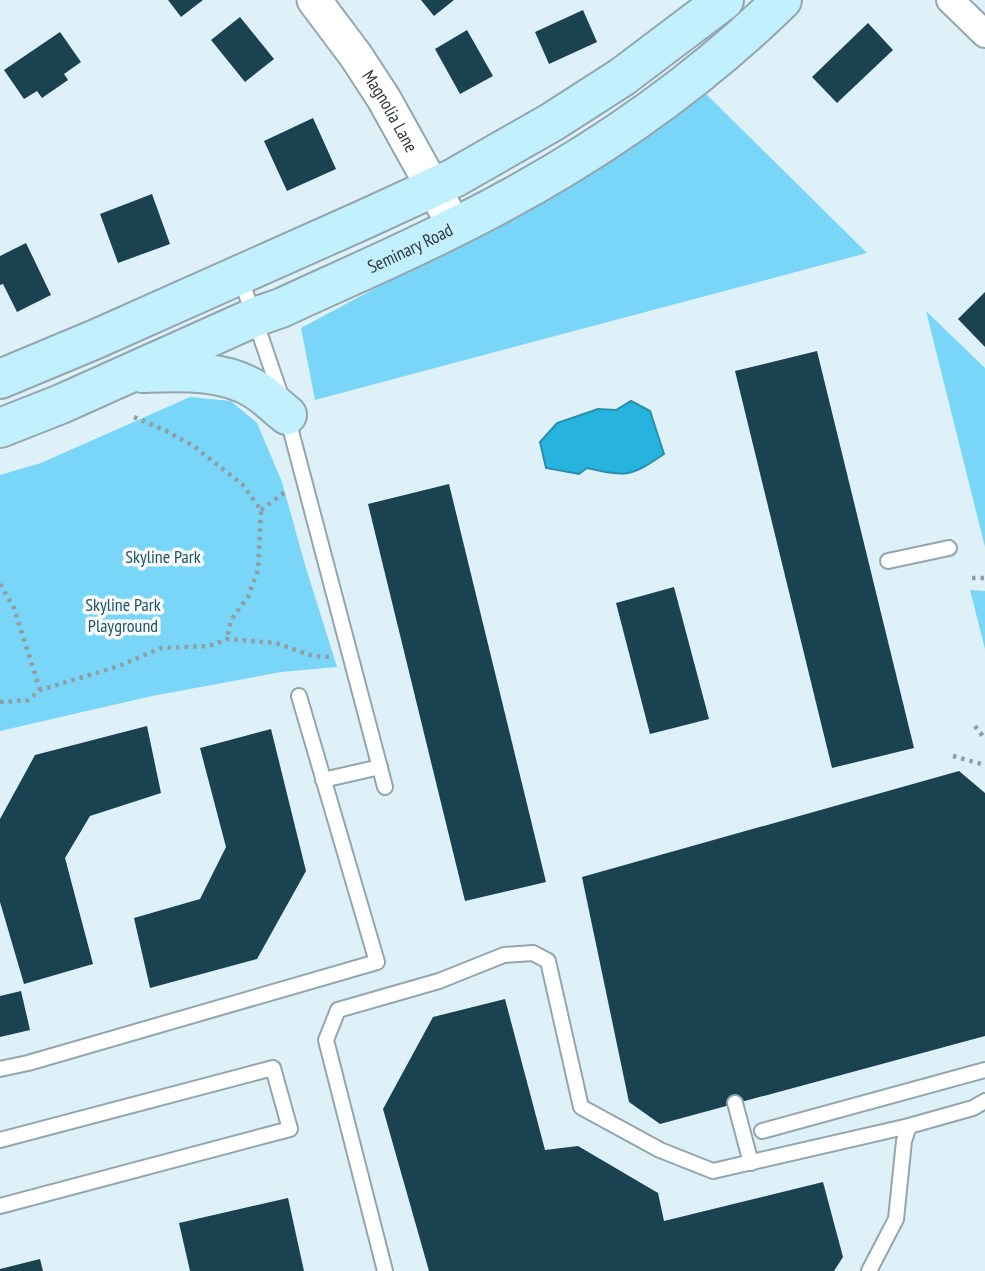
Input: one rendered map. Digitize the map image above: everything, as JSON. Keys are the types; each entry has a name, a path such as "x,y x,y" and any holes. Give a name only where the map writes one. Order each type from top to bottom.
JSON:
{"main road":[{"path":"0,379 96,339 454,178 564,115 622,77 724,0"},
{"name":"Seminary Road","path":"0,428 281,308 455,227 531,187 610,138 691,80 782,0"},
{"path":"126,374 179,372 228,377 256,389 287,415"}],"street":[{"name":"Magnolia Lane","path":"314,0 356,55 384,99 455,227"},
{"path":"950,0 985,34"}],"lane":[{"path":"240,275 287,415 385,787"},
{"path":"888,561 949,548"},
{"path":"0,1069 377,962 299,696"},
{"path":"323,780 380,767"},
{"path":"385,1271 326,1040 338,1010 439,981 504,955 533,953 548,961 581,1107 660,1150 713,1171 981,1107"},
{"path":"0,1140 273,1068 290,1129 0,1206"},
{"path":"762,1131 985,1070"},
{"path":"735,1104 751,1163"},
{"path":"869,1271 897,1219 904,1141 909,1126"}],"path":[{"path":"134,417 192,445 242,485 261,510 258,570 248,597 231,620 227,639"},
{"path":"261,510 285,492"},
{"path":"972,578 985,578"},
{"path":"0,584 14,608 40,690"},
{"path":"0,702 28,700 40,690 119,666 161,648 209,646 227,639 276,643 313,656 333,657"},
{"path":"975,726 985,739"},
{"path":"953,756 985,765"}],"green space":[{"path":"705,93 867,253 315,400 301,328 572,183"},
{"path":"926,311 985,368 985,547"},
{"name":"Skyline Park","path":"190,397 231,401 257,423 282,482 337,667 281,672 152,696 0,731 0,475 41,463"},
{"path":"970,590 985,591 985,649"}],"shaded area":[{"path":"631,401 650,411 664,454 636,471 620,474 587,468 579,474 546,468 540,442 557,423 598,409 616,410"}],"building":[{"path":"168,0 203,0 181,17"},
{"path":"421,0 454,0 434,16"},
{"path":"583,10 597,42 549,64 535,32"},
{"path":"240,17 274,59 245,82 211,40"},
{"path":"868,23 893,50 837,103 812,77"},
{"path":"467,30 493,76 460,94 435,49"},
{"path":"60,32 81,62 64,74 68,80 42,98 37,91 24,99 4,70"},
{"path":"313,118 336,169 287,191 264,141"},
{"path":"152,194 170,244 118,263 100,214"},
{"path":"26,243 51,295 17,312 3,284 0,285 0,256"},
{"path":"985,292 985,347 958,319"},
{"path":"817,351 914,748 832,768 735,371"},
{"path":"449,484 546,882 465,901 368,504"},
{"path":"674,587 709,719 650,734 616,603"},
{"path":"147,726 161,793 90,816 65,858 93,964 24,984 0,902 0,819 35,755"},
{"path":"271,729 306,871 257,959 150,988 134,918 200,899 226,847 200,748"},
{"path":"959,771 985,793 985,1036 660,1124 629,1102 582,877"},
{"path":"21,991 30,1030 0,1037 0,996"},
{"path":"505,999 545,1150 578,1146 658,1193 664,1221 823,1182 843,1257 834,1271 429,1271 383,1109 433,1017"},
{"path":"288,1198 304,1271 190,1271 179,1223"},
{"path":"40,1259 43,1271 0,1271 0,1269"}],"park label":[{"name":"Skyline Park Playground","path":"123,615"}]}
